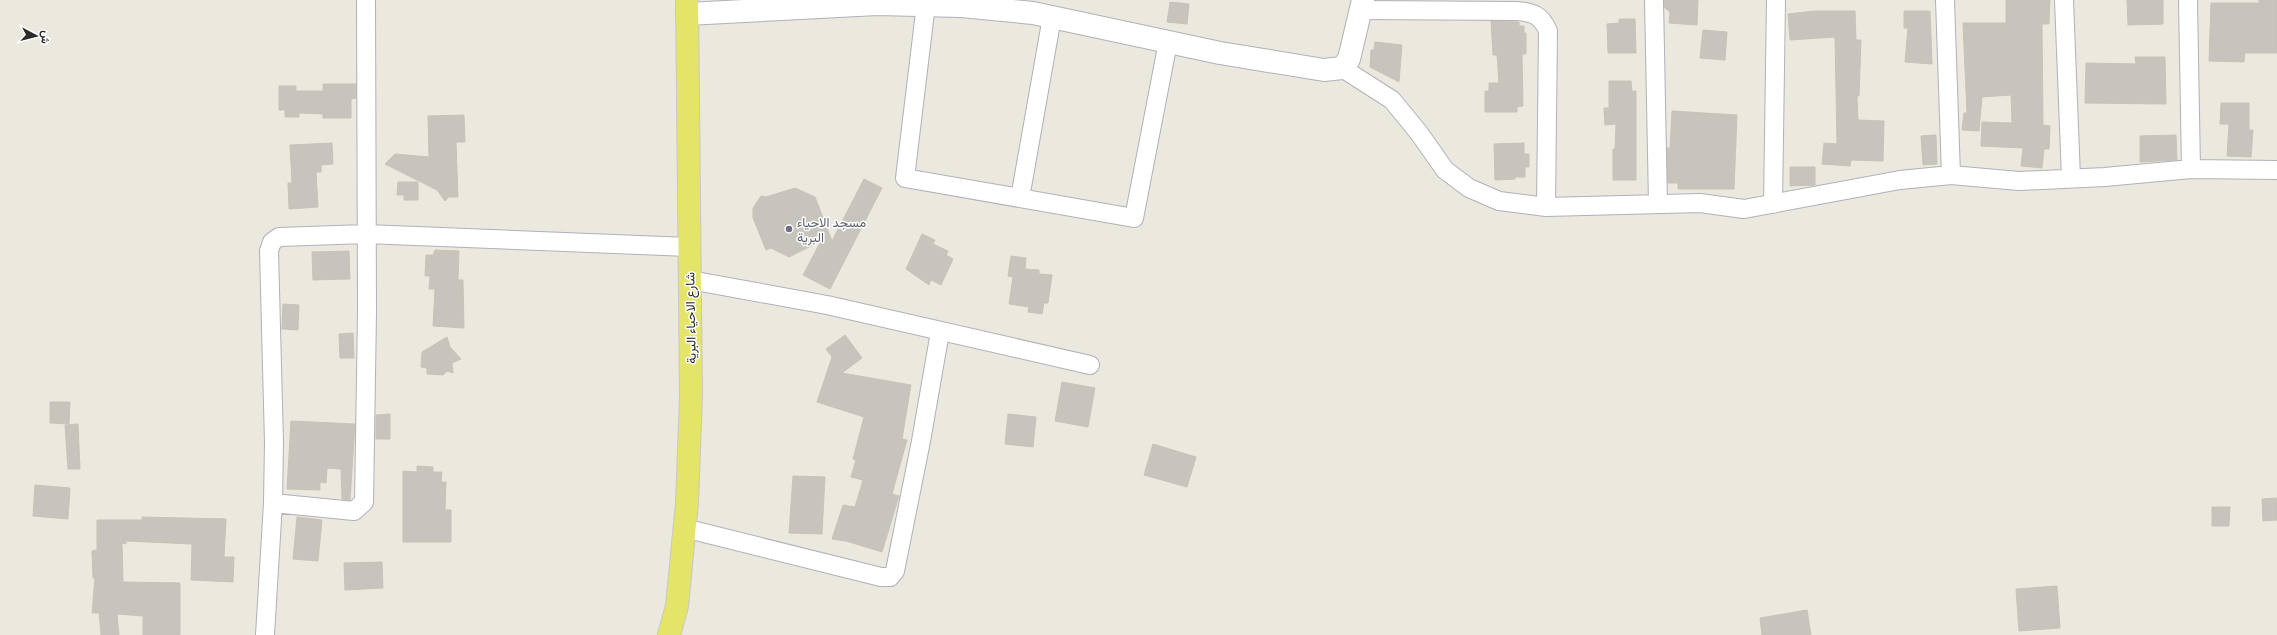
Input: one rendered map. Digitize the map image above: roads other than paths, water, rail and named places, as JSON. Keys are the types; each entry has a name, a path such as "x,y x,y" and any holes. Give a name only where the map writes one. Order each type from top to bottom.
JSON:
{"main road":[{"path":"687,7 961,3 1033,13 1168,42 1324,70 1342,68 1349,59 1362,5"},
{"name":"شارع الاحياء البرية","path":"669,635 677,606 684,528 691,398 687,7"}],"street":[{"path":"273,503 354,511 364,502 367,312 366,0"},
{"path":"1654,0 1658,204"},
{"path":"1773,204 1776,0"},
{"path":"1944,0 1952,175"},
{"path":"2064,0 2071,178"},
{"path":"2188,0 2191,169"},
{"path":"926,4 905,178 1134,218 1168,42"},
{"path":"1362,5 1533,12 1544,20 1548,31 1546,206"},
{"path":"1020,198 1052,17"},
{"path":"1342,68 1392,100 1419,133 1445,170 1469,188 1499,201 1546,206 1700,203 1744,209 1900,180 1952,175 2019,181 2191,169 2277,170"},
{"path":"265,635 273,503 269,251 272,242 279,237 366,234 689,247"},
{"path":"690,280 828,305 940,332 1090,365"},
{"path":"684,528 881,577 890,577 894,571 921,441 940,332"}],"place":[{"name":"مسجد الاحياء البرية","path":"789,229"}]}
